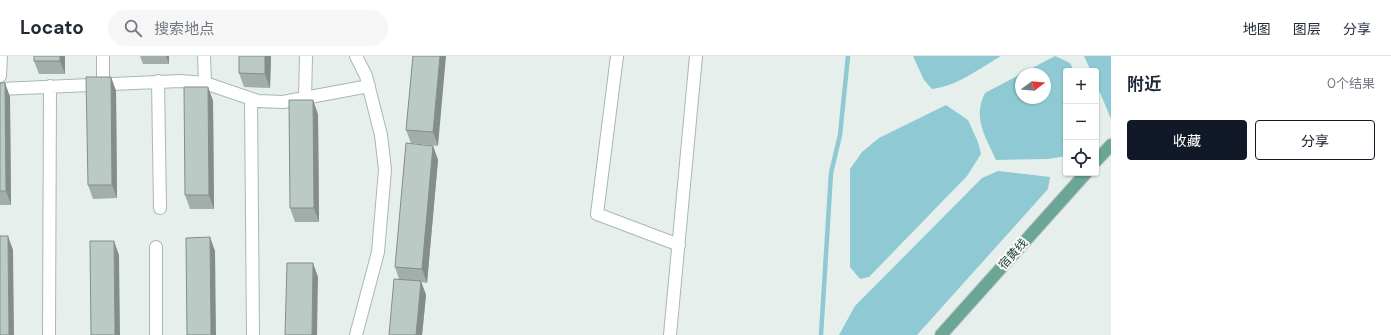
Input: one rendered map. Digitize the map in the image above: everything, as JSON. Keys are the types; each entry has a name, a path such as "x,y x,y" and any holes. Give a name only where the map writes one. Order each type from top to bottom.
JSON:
{"main road":[{"path":"1099,158 1111,145"},
{"name":"宿黄线","path":"941,335 1083,176"}],"street":[{"path":"0,76 1,56"},
{"path":"103,56 103,84"},
{"path":"204,56 205,83"},
{"path":"306,56 306,98"},
{"path":"356,56 366,76 369,86 381,135 385,170 378,252 356,335"},
{"path":"617,56 597,214 679,245"},
{"path":"670,335 696,56"},
{"path":"158,82 160,208"},
{"path":"0,89 158,82 205,83 258,101 283,102 369,86"},
{"path":"49,335 50,86"},
{"path":"251,99 252,335"},
{"path":"156,247 156,335"}],"water":[{"path":"913,56 1001,56 959,81 932,89 924,80"},
{"path":"1055,56 1070,63 1072,68 1063,68 1063,156 1048,159 996,160 982,127 980,119 981,102 985,93 1015,77 1015,104 1051,104 1051,68 1032,68"},
{"path":"1084,56 1111,56 1111,119 1099,90 1099,68 1090,68"},
{"path":"946,105 968,120 978,142 981,154 967,176 869,277 860,279 850,267 850,169 862,152 879,138"},
{"path":"998,171 1050,177 1048,189 917,335 839,335 855,306 982,178"}],"building":[{"path":"34,56 60,56 60,61 34,61"},
{"path":"239,56 265,56 265,74 239,73"},
{"path":"413,56 440,56 433,132 406,130"},
{"path":"86,77 111,77 112,185 88,185"},
{"path":"0,83 5,83 6,191 0,191"},
{"path":"184,87 208,87 209,195 185,195"},
{"path":"289,100 313,100 314,208 290,208"},
{"path":"406,143 433,146 422,269 395,267"},
{"path":"0,236 8,236 9,335 0,335"},
{"path":"210,237 211,335 187,335 186,238"},
{"path":"90,241 114,241 115,335 91,335"},
{"path":"287,263 313,263 312,335 285,335"},
{"path":"394,279 421,281 416,335 389,335"}],"waterway":[{"path":"821,335 831,173 840,135 848,56"}]}
